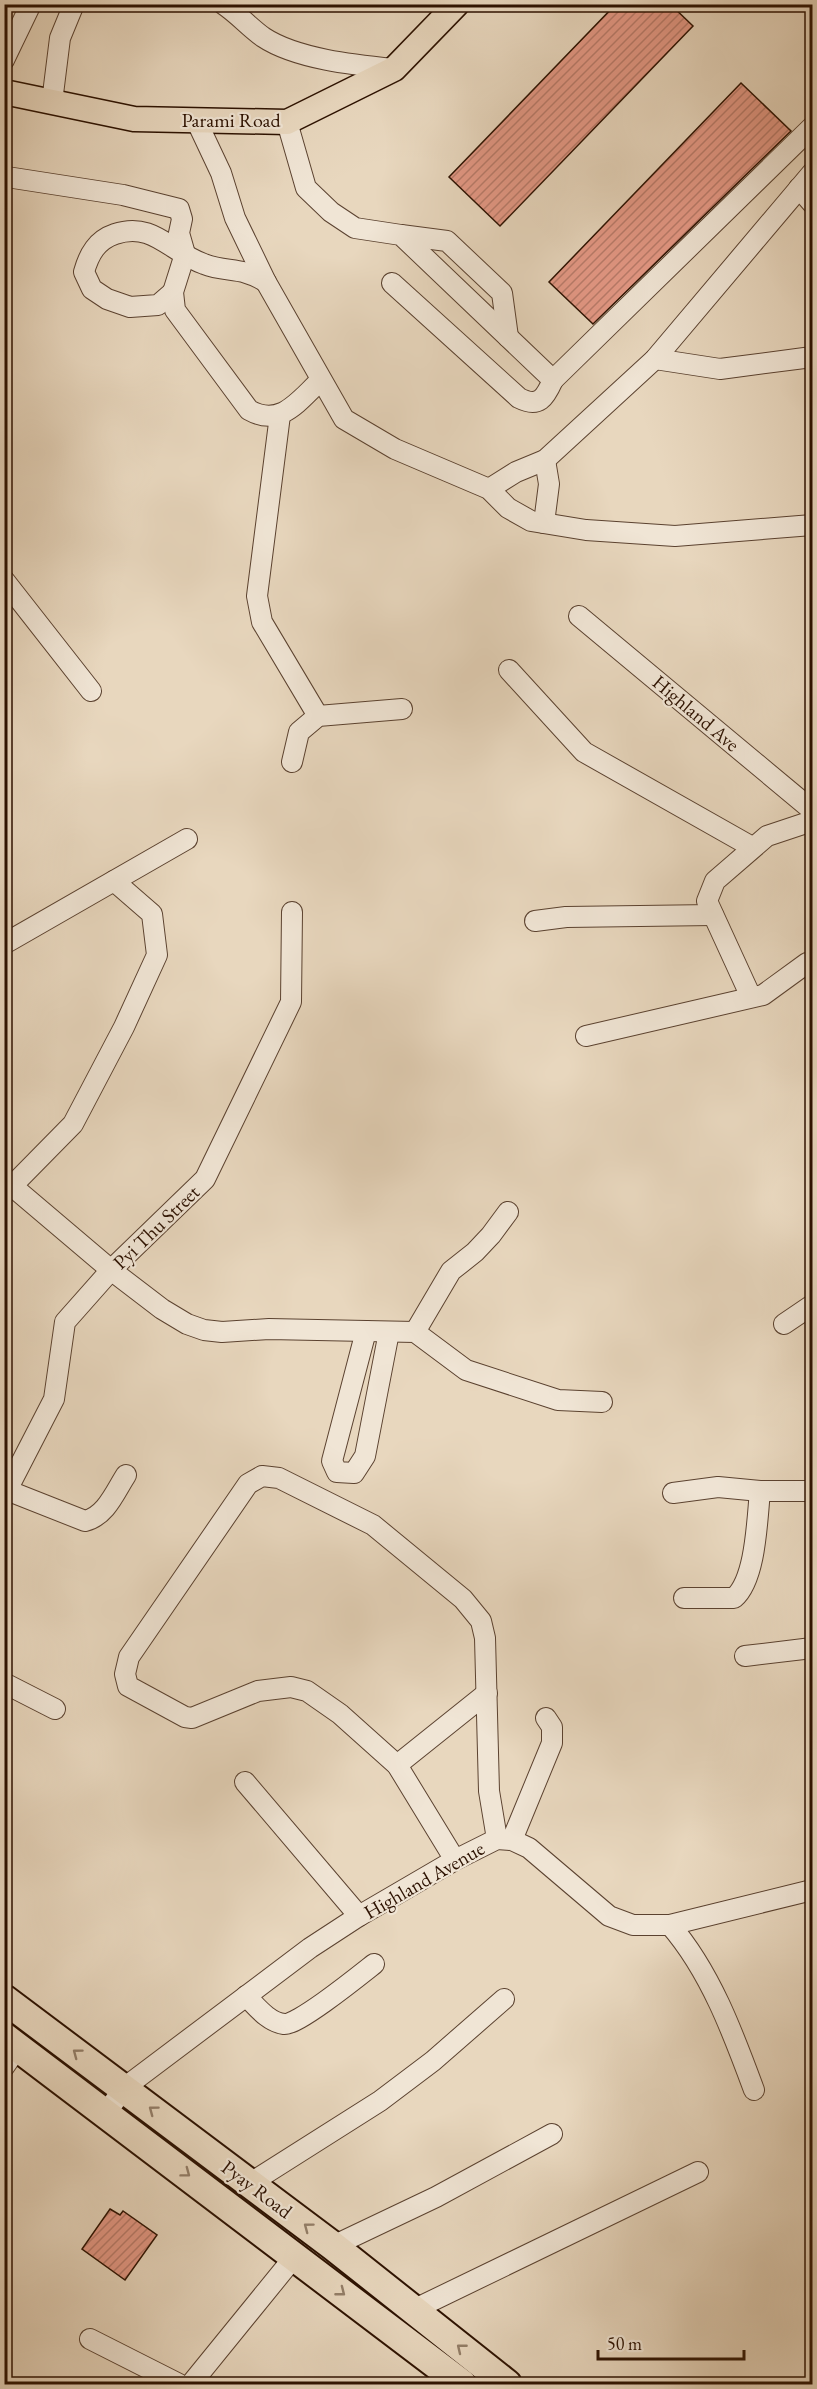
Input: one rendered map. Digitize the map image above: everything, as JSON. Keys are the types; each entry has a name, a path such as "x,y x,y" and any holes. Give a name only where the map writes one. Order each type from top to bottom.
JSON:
{"highway":[{"name":"Pyay Road","path":"4,1999 333,2246 507,2385"},
{"name":"Pyay Road","path":"9,2050 106,2113 462,2385"}],"main road":[{"name":"Parami Road","path":"4,92 134,119 287,122 394,69 457,4"}],"street":[{"path":"4,60 31,4"},
{"path":"52,102 60,38 74,4"},
{"path":"223,4 265,38 305,55 347,64 394,69"},
{"path":"196,120 221,173 235,218 266,282 344,419 395,449 489,489 508,508 531,521 586,530 675,536 813,525"},
{"path":"287,122 306,188 331,212 355,228 447,242 501,293 508,337"},
{"path":"392,282 519,398 529,403 538,401 546,394 553,380 813,127"},
{"path":"489,489 516,472 545,460 655,359 813,173"},
{"path":"7,177 123,195 179,209 182,219 179,233 185,254 172,292 158,305 130,307 107,299 92,289 84,272 89,255 104,238 127,230 144,231 185,254 204,264 239,270 266,282"},
{"path":"799,188 813,203"},
{"path":"401,235 553,380"},
{"path":"172,292 175,310 249,410 267,417 280,415 321,380"},
{"path":"655,359 720,369 813,357"},
{"path":"280,415 257,596 262,622 318,716"},
{"path":"544,523 549,484 545,460"},
{"path":"4,580 91,691"},
{"name":"Highland Ave","path":"579,616 813,810"},
{"path":"509,670 584,752 752,847"},
{"path":"292,762 299,732 318,716 402,709"},
{"path":"751,997 710,908 715,881 767,836 813,821"},
{"path":"4,944 187,839"},
{"path":"114,881 153,914 157,954 124,1027 73,1124 8,1185 111,1270 187,1324 204,1330 415,1332 466,1370 558,1400 602,1402"},
{"path":"535,921 710,908"},
{"name":"Pyi Thu Street","path":"7,1493 54,1399 65,1322 111,1270 205,1179 291,1002 292,912"},
{"path":"586,1036 763,995 807,963 813,969"},
{"path":"415,1332 451,1271 483,1244 508,1212"},
{"path":"784,1324 813,1305"},
{"path":"366,1331 332,1461 337,1472 354,1473 365,1456 389,1332"},
{"path":"7,1493 86,1521 102,1513 126,1475"},
{"path":"455,1860 397,1765 340,1714 307,1691 291,1687 258,1691 192,1718 185,1717 128,1686 124,1674 129,1658 248,1484 262,1476 279,1478 372,1525 463,1599 481,1621 485,1638 489,1791 504,1839"},
{"path":"673,1493 718,1487 760,1491 813,1491"},
{"path":"684,1598 734,1598 742,1591 748,1575 760,1491"},
{"path":"745,1656 813,1648"},
{"path":"4,1683 55,1709"},
{"path":"397,1765 487,1693"},
{"path":"504,1839 552,1743 552,1727 546,1718"},
{"path":"245,1782 359,1916"},
{"name":"Highland Avenue","path":"106,2113 124,2088 310,1948 359,1916 455,1860 504,1839 529,1848 609,1916 633,1925 670,1925 813,1890"},
{"path":"670,1925 688,1946 711,1988 739,2049 754,2090"},
{"path":"246,1996 267,2017 281,2024 289,2024 304,2016 374,1964"},
{"path":"249,2184 380,2101 434,2061 504,1999"},
{"path":"333,2246 436,2197 552,2134"},
{"path":"414,2310 698,2172"},
{"path":"191,2385 295,2256"},
{"path":"90,2339 179,2385"}],"building":[{"path":"616,4 670,4 693,26 500,226 449,177"},
{"path":"741,83 791,131 593,324 549,282"},
{"path":"110,2209 120,2215 123,2211 157,2235 125,2280 82,2249"}]}
